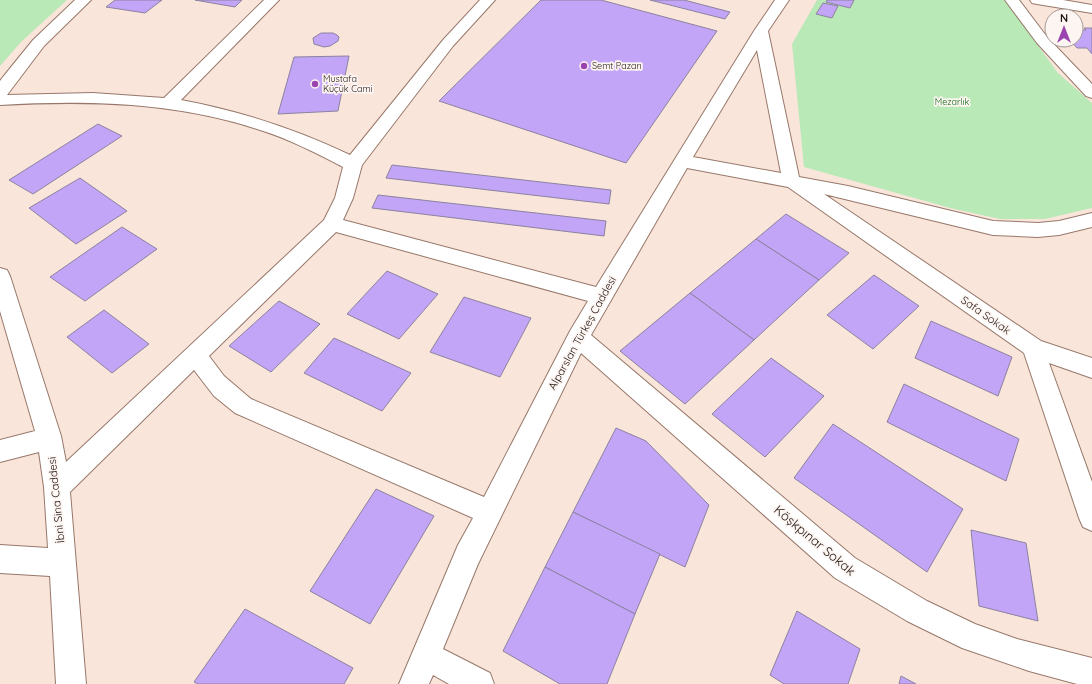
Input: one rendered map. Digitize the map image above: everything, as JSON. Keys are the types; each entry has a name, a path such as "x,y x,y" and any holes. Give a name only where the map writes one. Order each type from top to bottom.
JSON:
{"street":[{"path":"0,92 35,46 54,26 84,0"},
{"path":"169,103 272,0"},
{"path":"57,487 332,224 344,198 353,164 448,44 488,0"},
{"name":"Alparslan Türkeş Caddesi","path":"414,684 468,555 578,337 647,218 761,31 782,0"},
{"path":"1012,0 1042,40 1092,93"},
{"path":"1037,0 1092,9"},
{"path":"761,31 791,180"},
{"path":"0,100 94,97 169,103 217,112 270,126 319,147 353,164"},
{"path":"683,161 791,180 912,207 993,228 1038,230 1059,228 1092,220"},
{"name":"Safa Sokak","path":"791,180 1033,348 1092,368"},
{"path":"332,224 601,298"},
{"name":"İbni Sina Caddesi","path":"0,276 48,436 57,487 71,684"},
{"name":"Köşkpınar Sokak","path":"578,337 852,572 892,598 978,640 1092,673"},
{"path":"1033,348 1092,518"},
{"path":"197,354 204,369 215,384 243,406 489,512"},
{"path":"0,451 31,444 48,436"},
{"path":"0,559 63,563"},
{"path":"426,656 479,684"}],"green space":[{"path":"0,0 67,0 22,41 0,66"},
{"name":"Mezarlık","path":"817,0 1005,0 1058,73 1092,103 1092,208 1045,219 1000,219 950,208 804,167 792,44"}],"building":[{"path":"115,0 162,0 145,13 106,7"},
{"path":"195,0 242,0 235,7"},
{"name":"Semt Pazarı","path":"541,0 601,0 717,31 626,163 439,101"},
{"path":"650,0 684,0 730,12 725,19"},
{"path":"827,0 854,0 850,8 826,2"},
{"path":"823,3 838,6 832,18 816,14"},
{"path":"1084,28 1092,28 1092,54 1087,48 1084,48 1084,30 1086,30"},
{"path":"321,33 333,33 339,37 338,41 330,46 324,47 314,44 313,38"},
{"name":"Mustafa Küçük Cami","path":"349,56 338,111 278,114 294,57"},
{"path":"98,124 122,136 33,194 9,180"},
{"path":"392,165 611,190 609,204 386,178"},
{"path":"80,178 127,211 76,244 29,208"},
{"path":"378,195 606,221 604,236 372,208"},
{"path":"786,214 849,253 819,280 756,239"},
{"path":"122,227 157,249 85,301 50,277"},
{"path":"756,239 819,280 754,340 690,293"},
{"path":"387,271 438,294 399,339 347,314"},
{"path":"874,275 919,306 873,349 827,315"},
{"path":"690,293 754,340 685,404 620,351"},
{"path":"464,297 531,318 500,377 430,352"},
{"path":"279,301 320,324 271,372 229,346"},
{"path":"104,310 149,344 112,373 67,337"},
{"path":"931,321 1012,357 998,396 915,358"},
{"path":"334,338 411,373 382,411 304,373"},
{"path":"771,358 824,396 765,457 712,414"},
{"path":"904,384 1019,439 1006,481 887,422"},
{"path":"833,424 963,509 927,572 794,478"},
{"path":"616,428 646,441 709,505 685,567 573,512"},
{"path":"376,489 434,516 370,624 310,591"},
{"path":"573,512 660,554 635,614 545,567"},
{"path":"971,530 1026,543 1038,621 979,606"},
{"path":"545,567 635,614 607,684 560,684 503,651"},
{"path":"245,609 353,668 344,684 198,684 194,682"},
{"path":"797,611 860,649 848,684 784,684 770,675"},
{"path":"901,676 916,684 899,684"}],"place":[{"name":"Semt Pazarı","path":"584,66"},
{"name":"Mustafa Küçük Cami","path":"315,84"}]}
